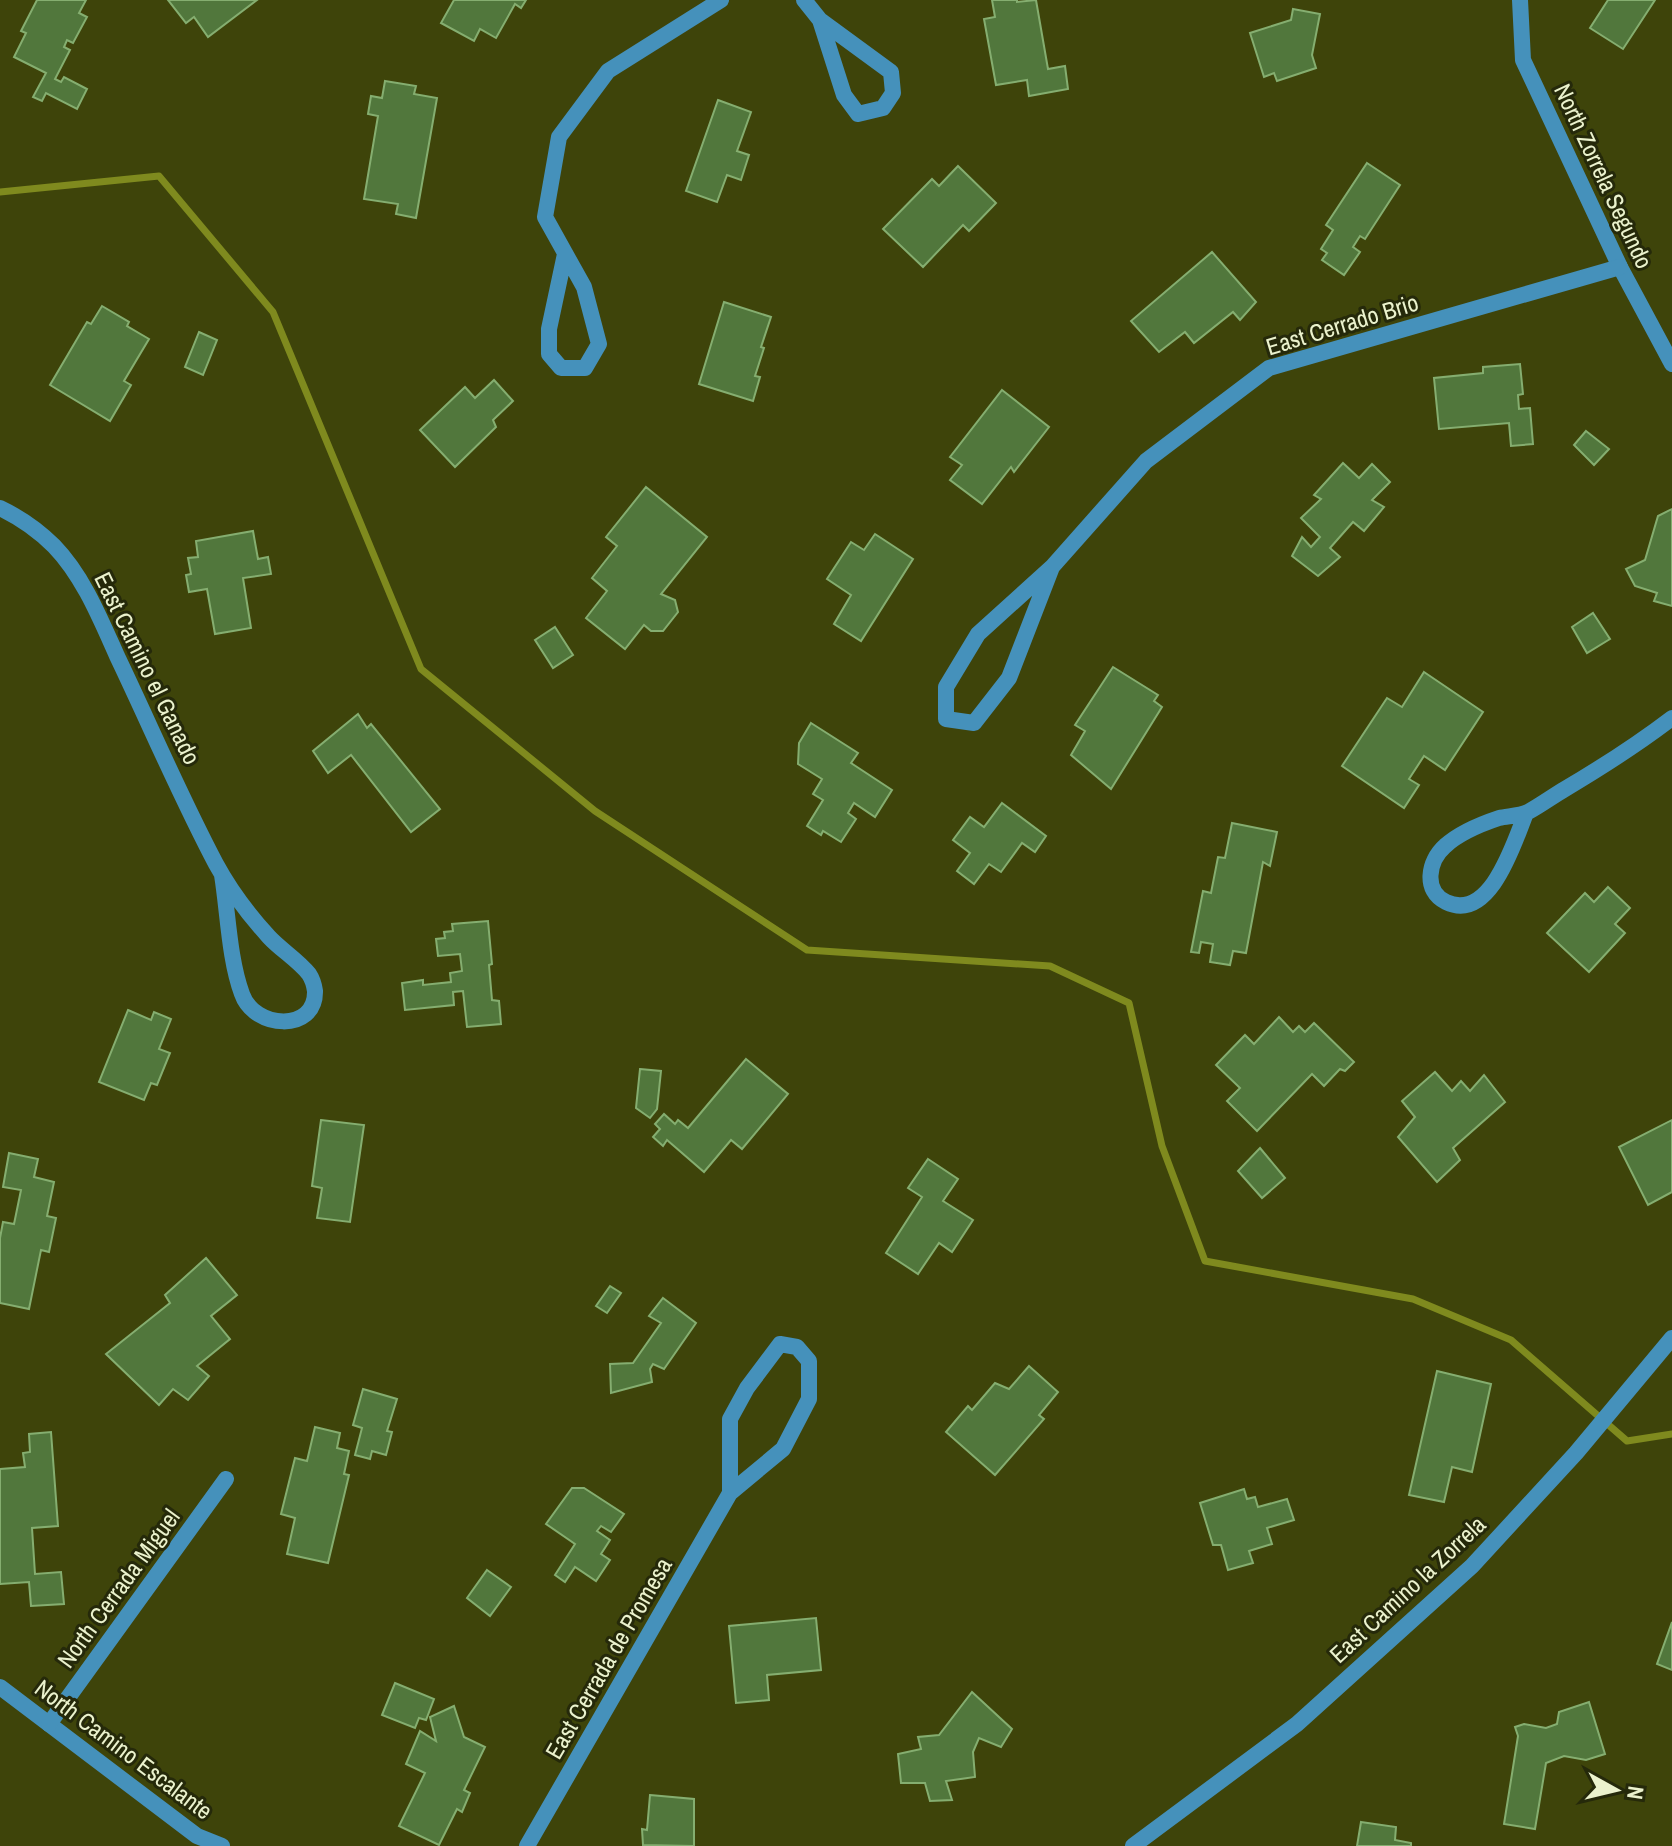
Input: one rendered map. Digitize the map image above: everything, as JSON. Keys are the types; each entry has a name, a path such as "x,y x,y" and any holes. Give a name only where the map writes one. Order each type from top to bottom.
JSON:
{"street":[{"path":"565,254 549,329 549,354 561,368 585,368 599,344 584,287 545,217 559,137 608,71 721,0"},
{"path":"804,0 820,20 891,72 893,93 883,108 858,114 844,95 820,20"},
{"name":"North Zorrela Segundo","path":"1520,0 1523,60 1620,267 1672,364"},
{"name":"East Cerrado Brio","path":"1052,567 1009,678 974,723 946,719 946,687 978,634 1052,567 1146,461 1269,368 1620,267"},
{"name":"East Camino el Ganado","path":"0,508 39,532 73,570 222,875 248,913 311,978 315,997 302,1016 290,1021 267,1020 245,1002 238,979 222,875"},
{"path":"1526,813 1494,883 1482,898 1459,907 1443,901 1430,882 1430,868 1446,844 1499,818 1526,813 1600,768 1672,718"},
{"name":"East Camino la Zorrela","path":"1137,1844 1297,1724 1472,1566 1576,1453 1672,1338"},
{"name":"East Cerrada de Promesa","path":"527,1846 730,1493 783,1449 809,1399 809,1361 797,1347 780,1344 747,1388 730,1419 730,1493"},
{"name":"North Cerrada Miguel","path":"49,1724 226,1479"},
{"name":"North Camino Escalante","path":"0,1687 197,1836 222,1846"}],"building":[{"path":"37,0 86,0 79,13 87,17 73,43 67,40 64,47 70,50 55,79 61,82 64,77 87,89 77,109 46,93 42,101 33,97 46,73 14,57 26,33 21,31"},
{"path":"168,0 257,0 208,37 194,17 186,23"},
{"path":"454,0 526,0 521,8 515,4 496,38 480,29 474,41 441,23"},
{"path":"992,0 1036,0 1048,69 1065,66 1068,89 1029,96 1027,80 996,85 984,19 995,17"},
{"path":"1608,0 1655,0 1623,49 1590,28"},
{"path":"1293,9 1320,14 1312,55 1316,68 1277,81 1274,73 1264,77 1250,33 1291,20"},
{"path":"385,81 416,86 414,94 437,98 416,218 396,214 398,204 364,199 378,116 368,114 371,96 382,98"},
{"path":"718,100 751,112 737,151 749,155 741,180 727,175 717,202 686,191"},
{"path":"1367,163 1400,185 1365,239 1360,236 1353,247 1360,252 1344,275 1322,260 1327,253 1321,249 1333,230 1326,225"},
{"path":"958,166 996,203 969,231 963,225 923,267 883,229 932,179 939,186"},
{"path":"1212,252 1256,302 1240,320 1233,312 1194,343 1185,332 1159,352 1131,321"},
{"path":"724,302 771,317 761,347 764,348 755,376 760,377 753,401 699,384"},
{"path":"102,306 129,322 127,326 149,339 124,381 131,385 110,421 50,385 87,322 91,324"},
{"path":"199,332 217,340 203,375 185,367"},
{"path":"1520,364 1523,394 1518,395 1519,409 1530,408 1533,444 1511,446 1509,423 1439,429 1434,378 1483,373 1483,367"},
{"path":"494,380 513,401 493,420 496,427 455,467 420,430 465,387 475,398"},
{"path":"1002,390 1049,427 1014,472 1011,467 982,504 950,480 962,465 950,457"},
{"path":"1586,431 1609,449 1594,465 1574,445"},
{"path":"1343,463 1359,478 1372,464 1390,482 1372,500 1384,507 1364,531 1353,522 1330,548 1340,557 1318,576 1292,556 1302,537 1311,547 1320,537 1301,518 1321,499 1314,495"},
{"path":"646,487 707,537 661,594 675,600 678,612 663,631 651,631 644,625 625,649 586,618 607,591 592,578 617,546 606,537"},
{"path":"1672,509 1672,606 1654,601 1657,593 1635,586 1626,569 1645,560 1658,516"},
{"path":"253,531 258,559 268,557 271,574 243,578 251,628 215,634 207,589 189,592 186,575 191,574 188,558 198,557 196,541"},
{"path":"875,534 913,559 861,641 834,624 851,595 827,579 851,542 864,550"},
{"path":"1593,613 1610,639 1587,653 1572,627"},
{"path":"555,627 573,655 553,668 535,640"},
{"path":"1113,667 1158,695 1154,701 1162,707 1111,789 1071,755 1085,731 1075,725"},
{"path":"1424,672 1483,712 1445,770 1424,756 1409,779 1419,785 1404,808 1342,766 1387,698 1402,707"},
{"path":"358,714 367,728 371,724 440,809 411,832 351,755 328,773 313,751"},
{"path":"811,723 858,753 851,763 892,790 875,817 854,803 848,813 856,819 841,842 807,826 823,800 813,794 822,779 798,764 799,743"},
{"path":"1002,803 1046,836 1035,852 1022,843 1001,872 989,864 974,884 957,871 970,853 953,840 970,817 984,827"},
{"path":"1232,823 1277,832 1270,866 1263,862 1246,953 1233,951 1230,965 1210,962 1213,944 1201,942 1199,953 1191,952 1203,891 1211,893 1218,857 1225,858"},
{"path":"1608,887 1630,908 1615,924 1625,933 1589,972 1547,933 1585,893 1594,902"},
{"path":"488,921 492,1000 499,1001 501,1024 467,1027 463,991 453,992 454,1005 405,1010 402,983 423,980 423,985 451,982 450,973 462,971 460,954 438,956 436,939 445,938 444,932 453,931 452,924"},
{"path":"128,1010 151,1020 154,1012 171,1019 159,1049 170,1053 157,1085 151,1083 144,1100 99,1082"},
{"path":"1279,1017 1293,1032 1299,1026 1305,1032 1314,1023 1354,1062 1345,1071 1340,1069 1324,1086 1312,1074 1257,1131 1227,1101 1240,1088 1216,1065 1245,1035 1254,1044"},
{"path":"746,1059 788,1094 742,1149 731,1140 704,1172 667,1140 663,1146 653,1137 660,1129 655,1124 664,1114 675,1124 678,1120 688,1128"},
{"path":"640,1069 661,1071 657,1109 650,1118 636,1108"},
{"path":"1435,1072 1452,1091 1461,1081 1470,1091 1484,1075 1505,1102 1453,1148 1460,1160 1437,1182 1398,1137 1415,1117 1402,1101"},
{"path":"321,1120 364,1125 350,1222 317,1218 322,1188 312,1186"},
{"path":"1672,1120 1672,1192 1648,1205 1619,1147"},
{"path":"1260,1148 1285,1178 1262,1198 1238,1171"},
{"path":"9,1153 38,1159 34,1177 54,1182 47,1216 56,1218 49,1252 41,1250 29,1309 0,1303 0,1238 3,1222 14,1224 21,1190 3,1187"},
{"path":"928,1159 958,1179 943,1201 973,1220 952,1252 939,1243 918,1274 886,1253 922,1197 908,1188"},
{"path":"206,1258 237,1295 211,1316 230,1339 197,1366 209,1376 188,1400 173,1389 159,1405 106,1354 170,1303 165,1295"},
{"path":"610,1286 621,1293 607,1313 596,1306"},
{"path":"663,1298 696,1323 664,1369 653,1364 650,1369 652,1382 611,1393 610,1364 633,1363 661,1323 649,1316"},
{"path":"1029,1366 1058,1392 1039,1415 1044,1419 995,1475 946,1432 968,1406 972,1410 995,1383 1009,1389"},
{"path":"1437,1371 1491,1384 1472,1472 1452,1467 1444,1502 1409,1495"},
{"path":"363,1389 397,1399 387,1431 392,1432 386,1455 372,1451 370,1459 355,1455 362,1428 353,1425"},
{"path":"315,1427 340,1433 337,1448 349,1451 344,1474 349,1475 328,1563 287,1554 295,1518 281,1514 295,1458 307,1461"},
{"path":"51,1432 58,1526 32,1528 35,1574 61,1572 64,1604 31,1606 29,1582 0,1584 0,1469 25,1467 23,1453 30,1452 29,1434"},
{"path":"572,1488 584,1488 624,1514 611,1532 601,1526 597,1531 610,1540 601,1554 610,1560 596,1581 575,1567 565,1582 555,1575 575,1544 546,1524"},
{"path":"1244,1489 1247,1499 1255,1497 1258,1507 1287,1499 1294,1520 1267,1528 1272,1544 1249,1551 1253,1563 1228,1570 1221,1545 1213,1545 1200,1503"},
{"path":"487,1570 511,1587 490,1616 467,1598"},
{"path":"816,1618 821,1670 767,1675 769,1700 736,1703 729,1626"},
{"path":"1672,1622 1672,1670 1657,1664"},
{"path":"395,1683 434,1699 426,1720 419,1718 415,1728 382,1715"},
{"path":"972,1692 1012,1729 1001,1747 979,1738 973,1752 975,1777 946,1781 952,1800 930,1801 925,1783 901,1783 898,1754 921,1749 918,1737 939,1735"},
{"path":"1589,1702 1605,1754 1586,1760 1564,1756 1546,1763 1535,1829 1504,1824 1518,1736 1515,1727 1524,1724 1546,1728 1557,1724 1559,1712"},
{"path":"454,1706 464,1737 485,1747 464,1790 470,1793 462,1812 457,1809 439,1845 399,1826 425,1773 406,1764 420,1731 436,1741 430,1717"},
{"path":"650,1795 694,1799 694,1846 643,1845 642,1829 647,1830"},
{"path":"1361,1822 1396,1827 1395,1840 1411,1843 1411,1846 1357,1846"}],"waterway":[{"path":"0,192 159,176 273,312 421,669 595,811 807,950 1050,966 1129,1003 1162,1146 1205,1261 1413,1299 1511,1340 1627,1441 1672,1434"}]}
